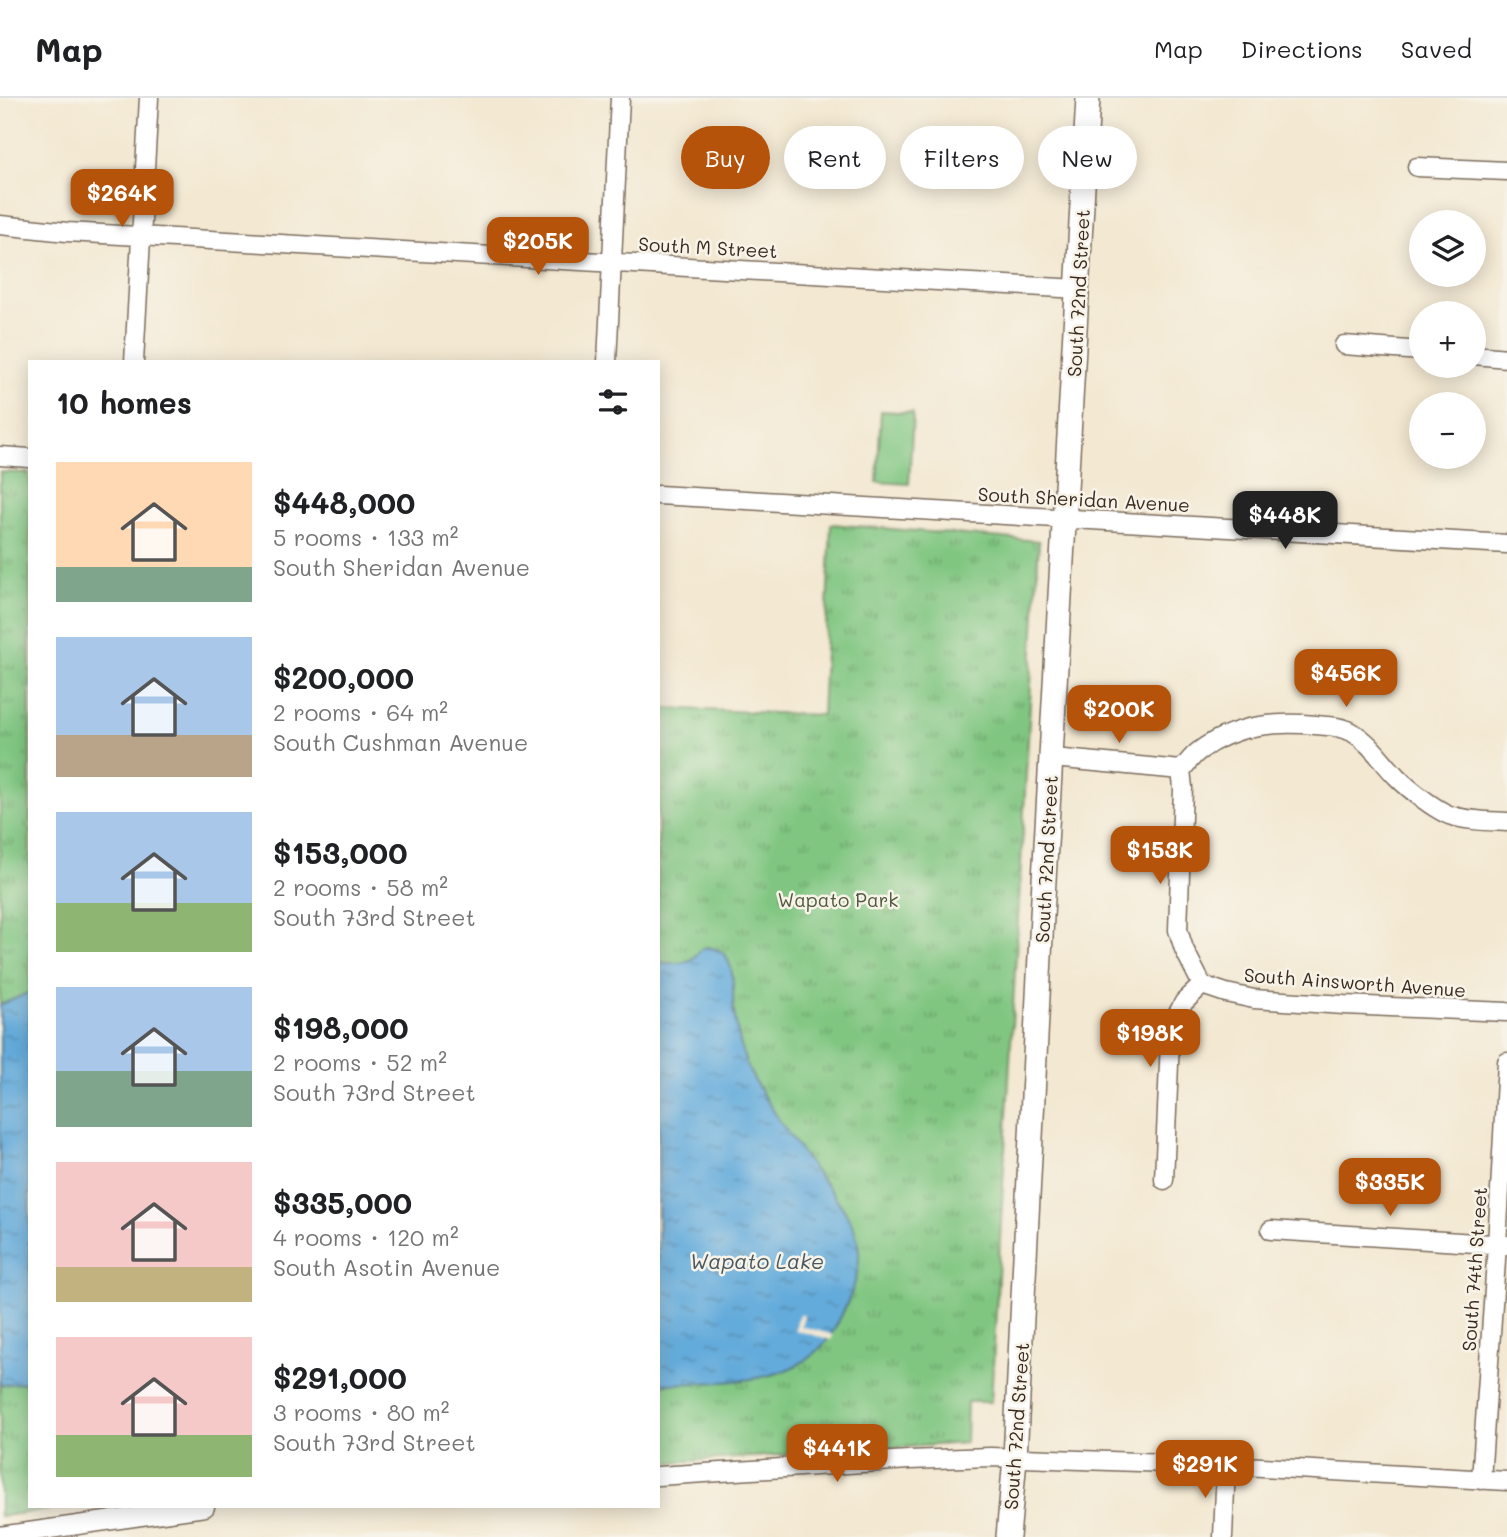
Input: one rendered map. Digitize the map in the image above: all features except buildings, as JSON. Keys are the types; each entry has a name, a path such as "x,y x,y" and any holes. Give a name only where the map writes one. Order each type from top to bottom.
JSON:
{"main road":[{"name":"South 72nd Street","path":"1009,1537 1088,98"}],"street":[{"path":"134,360 149,98"},
{"path":"607,360 620,98"},
{"path":"1417,167 1507,171"},
{"name":"South M Street","path":"0,225 67,232 1079,289"},
{"path":"1344,345 1409,350"},
{"path":"1486,356 1507,358"},
{"path":"0,456 28,458"},
{"name":"South Sheridan Avenue","path":"660,495 1507,544"},
{"path":"1164,1180 1170,1040 1184,1002 1202,985 1178,930 1181,770 1197,752 1251,726 1305,724 1335,727 1347,730 1366,742 1398,778 1449,815 1507,822"},
{"path":"1052,758 1181,770"},
{"name":"South Ainsworth Avenue","path":"1202,985 1254,999 1507,1012"},
{"name":"South 74th Street","path":"1481,1480 1502,1245 1507,1062"},
{"path":"1271,1230 1502,1245"},
{"path":"660,1476 962,1457 1226,1465 1507,1481"},
{"path":"1223,1537 1226,1465"},
{"path":"0,1536 198,1508"}],"green space":[{"path":"881,411 913,413 909,484 877,482"},
{"path":"0,472 28,473 28,1508 63,1508 0,1516"},
{"name":"Wapato Park","path":"831,524 1039,541 991,1402 967,1402 966,1443 660,1463 660,708 822,715"}],"water":[{"name":"Wapato Lake","path":"706,947 714,948 725,955 732,975 734,1012 743,1055 759,1089 781,1123 847,1215 858,1241 859,1260 853,1289 838,1323 823,1345 807,1359 789,1369 746,1380 660,1384 660,962 685,962"},
{"path":"28,993 28,1382 0,1385 0,1005"}],"pier":[{"path":"799,1314 804,1315 801,1326 833,1335 831,1340 795,1330"}]}
